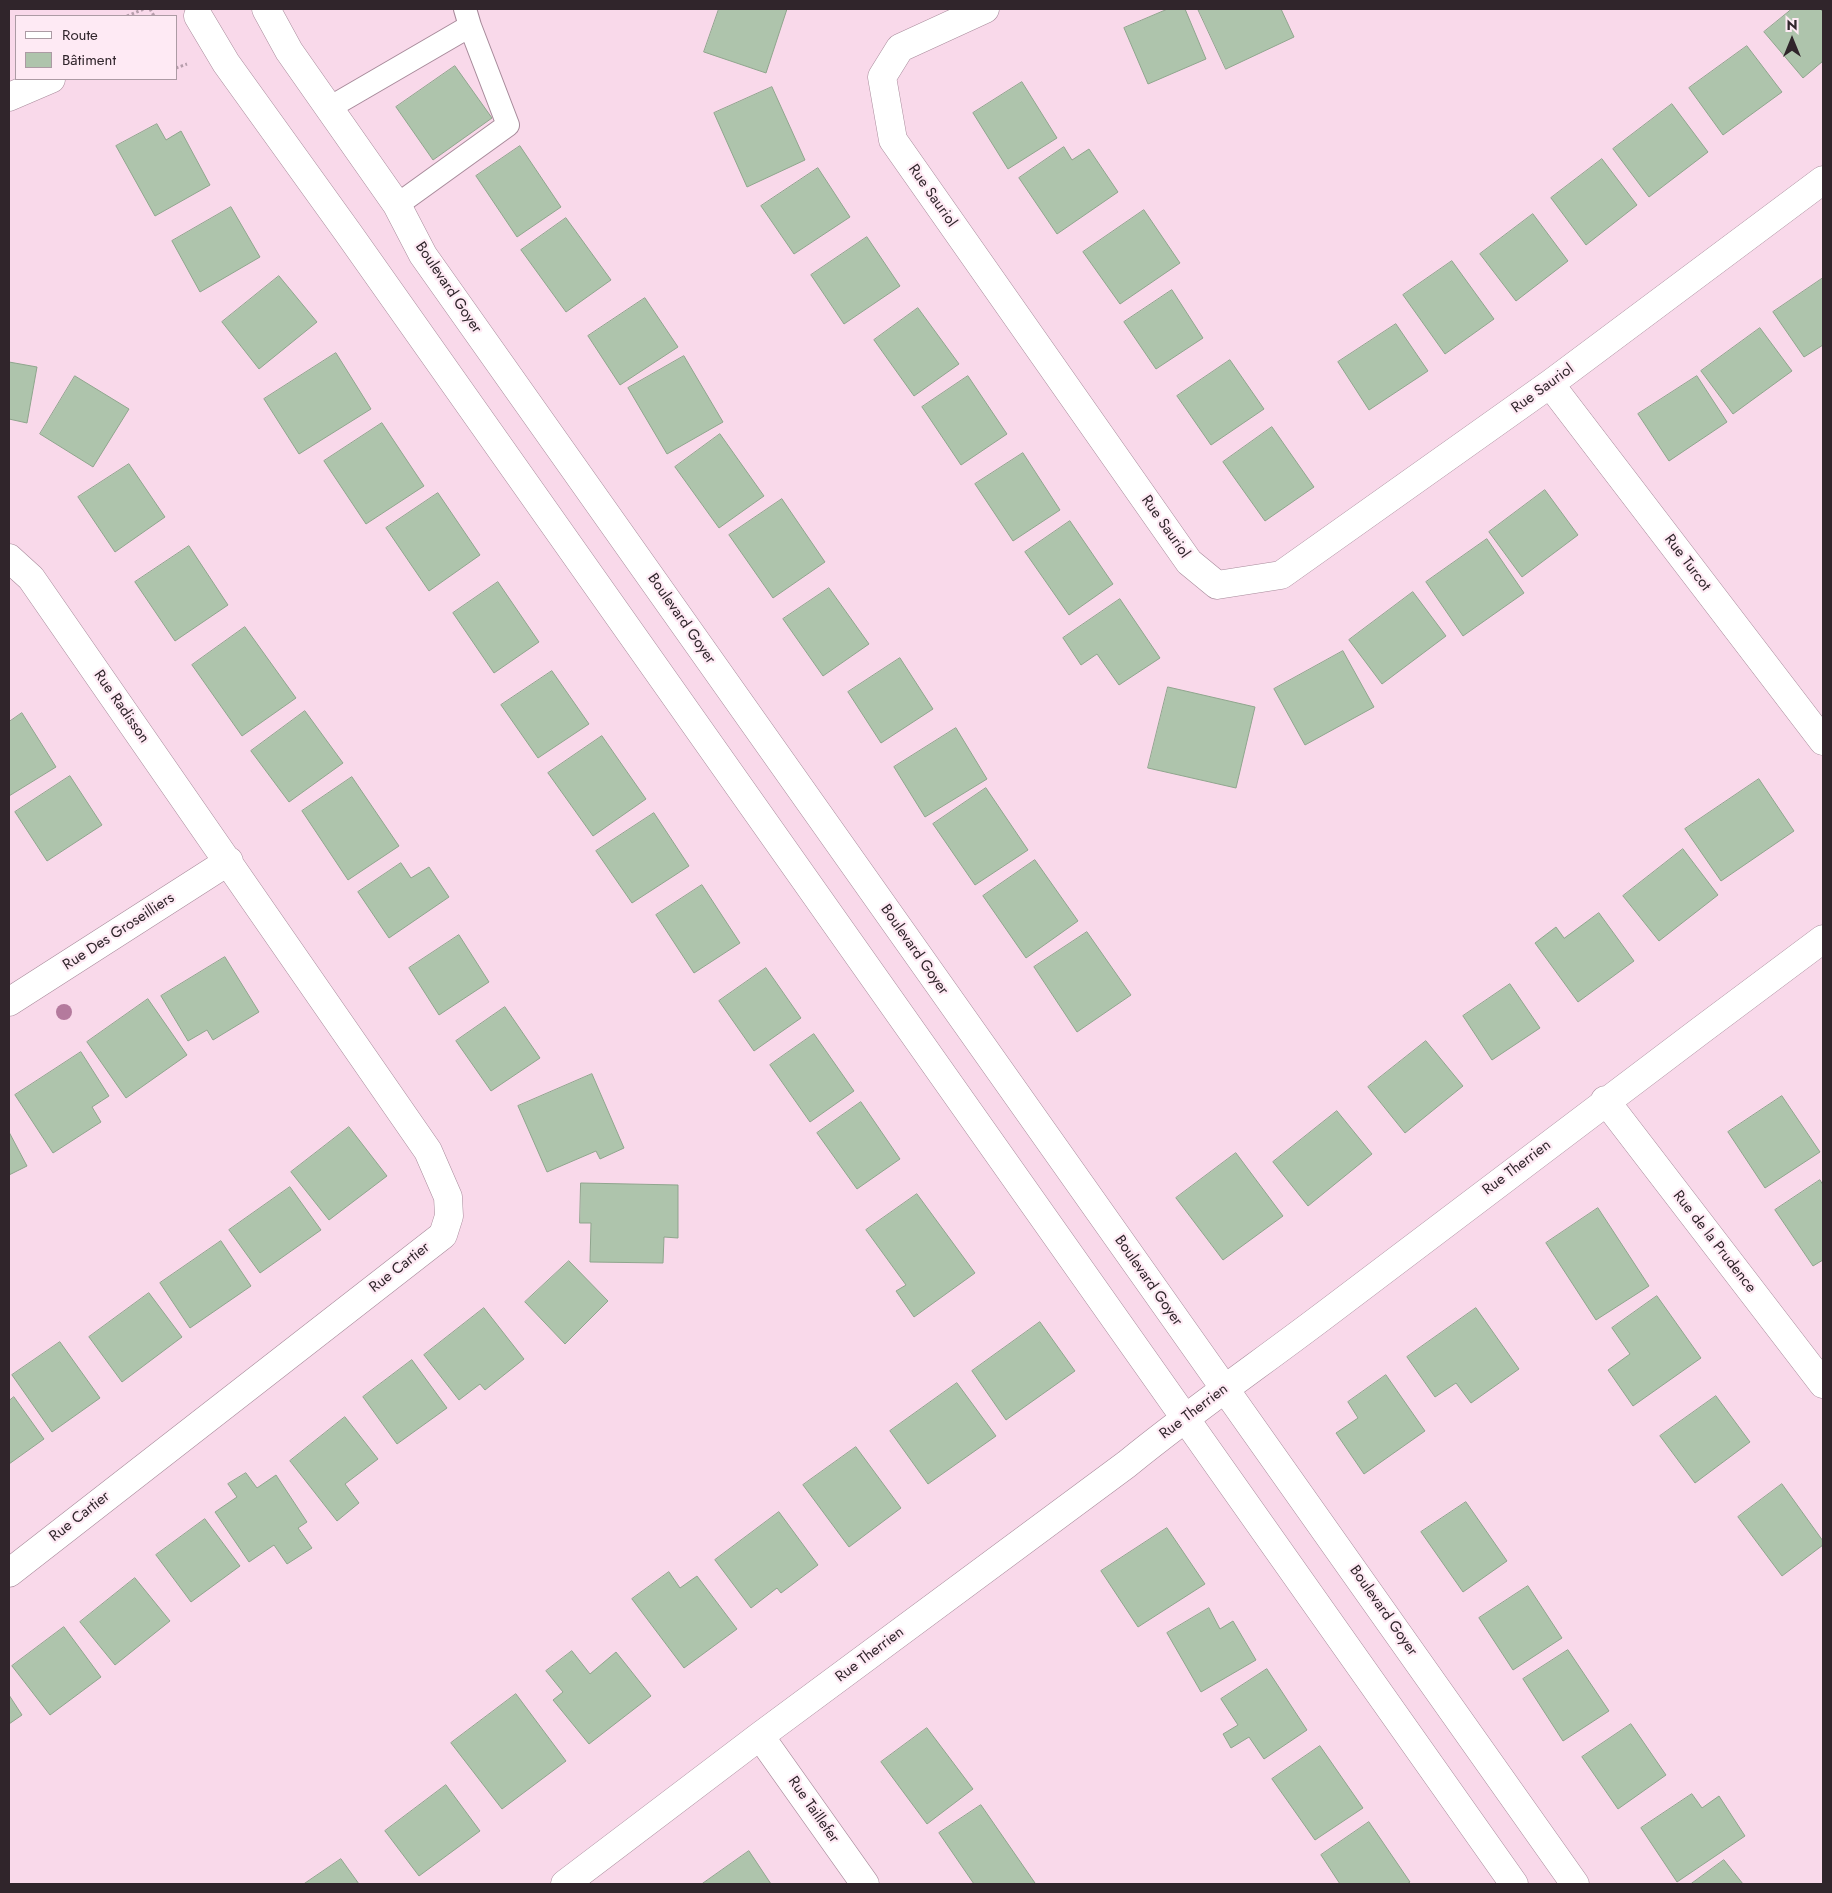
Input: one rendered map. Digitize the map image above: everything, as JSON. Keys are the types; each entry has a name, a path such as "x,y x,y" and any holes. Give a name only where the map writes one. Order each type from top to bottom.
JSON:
{"street":[{"name":"Boulevard Goyer","path":"266,9 289,51 397,205 423,255 1575,1884"},
{"name":"Rue Sauriol","path":"985,9 900,48 882,77 893,140 1189,562 1217,585 1281,575 1550,384 1823,180"},
{"path":"196,16 226,62 1514,1884"},
{"path":"9,97 49,80"},
{"name":"Rue Turcot","path":"1550,384 1823,741"},
{"name":"Rue Radisson","path":"9,558 31,578 229,861"},
{"name":"Rue Des Groseilliers","path":"9,1002 229,861"},
{"name":"Rue Cartier","path":"9,1573 443,1235 448,1216 448,1197 428,1150 229,861"},
{"name":"Rue Therrien","path":"565,1884 760,1736 1127,1464 1185,1418 1269,1358 1605,1100 1823,939"},
{"name":"Rue de la Prudence","path":"1605,1100 1823,1384"},
{"name":"Rue Taillefer","path":"760,1736 865,1884"}],"lane":[{"path":"329,108 467,17 508,125 397,205"}],"path":[{"path":"129,15 144,9"}],"building":[{"path":"719,9 787,9 766,73 704,52"},
{"path":"1168,9 1185,9 1206,59 1148,84 1124,28"},
{"path":"1198,9 1281,9 1294,37 1226,69"},
{"path":"1792,9 1820,9 1823,12 1823,61 1803,78 1764,32"},
{"path":"1747,46 1782,92 1723,135 1689,88"},
{"path":"455,66 492,118 433,160 396,107"},
{"path":"1022,82 1057,138 1008,169 973,113"},
{"path":"772,87 805,160 747,187 714,113"},
{"path":"1672,104 1708,152 1649,197 1613,149"},
{"path":"157,124 166,140 181,131 210,185 155,216 116,146"},
{"path":"520,146 561,207 517,237 476,176"},
{"path":"1064,147 1072,160 1089,149 1118,192 1057,234 1019,178"},
{"path":"1602,159 1637,205 1586,245 1551,198"},
{"path":"818,168 850,217 794,254 761,206"},
{"path":"231,207 260,257 200,292 172,241"},
{"path":"1144,210 1180,263 1120,304 1083,252"},
{"path":"1533,214 1568,261 1516,301 1480,254"},
{"path":"566,218 611,280 566,312 521,250"},
{"path":"867,237 900,286 844,324 811,275"},
{"path":"1452,261 1494,319 1445,354 1403,295"},
{"path":"279,276 317,322 259,369 222,322"},
{"path":"1823,278 1823,345 1804,357 1773,312"},
{"path":"1172,290 1203,338 1156,369 1124,322"},
{"path":"645,298 678,347 620,385 588,336"},
{"path":"918,308 959,364 914,396 874,340"},
{"path":"1396,324 1428,371 1369,410 1338,362"},
{"path":"1760,328 1792,371 1733,414 1701,371"},
{"path":"336,353 371,409 299,454 264,399"},
{"path":"684,356 723,422 667,454 628,388"},
{"path":"1230,360 1264,409 1211,445 1177,396"},
{"path":"9,362 37,367 27,423 9,419"},
{"path":"75,376 129,409 93,467 40,434"},
{"path":"968,376 1007,434 961,465 922,407"},
{"path":"1697,376 1727,422 1669,461 1638,414"},
{"path":"382,423 424,486 366,524 324,461"},
{"path":"1272,427 1314,487 1265,521 1223,462"},
{"path":"720,434 764,496 719,528 675,467"},
{"path":"1023,453 1060,510 1013,541 975,484"},
{"path":"129,464 165,517 115,552 78,497"},
{"path":"1545,490 1578,535 1522,577 1489,532"},
{"path":"438,493 480,555 429,591 386,528"},
{"path":"782,499 825,562 773,598 729,535"},
{"path":"1070,521 1113,584 1069,615 1025,552"},
{"path":"1487,539 1524,593 1463,636 1426,582"},
{"path":"189,546 228,605 175,641 135,582"},
{"path":"498,582 539,642 494,673 453,613"},
{"path":"829,588 869,644 823,676 783,619"},
{"path":"1413,592 1446,636 1382,684 1349,640"},
{"path":"1120,599 1160,658 1119,685 1097,654 1081,665 1063,638"},
{"path":"245,627 296,698 242,736 192,665"},
{"path":"1343,651 1374,707 1305,745 1274,689"},
{"path":"900,658 933,709 881,743 848,692"},
{"path":"552,671 589,724 538,758 501,705"},
{"path":"1168,687 1255,707 1236,788 1148,768"},
{"path":"305,711 343,763 289,802 251,751"},
{"path":"22,713 56,767 9,796 9,722"},
{"path":"956,728 987,779 925,817 894,767"},
{"path":"602,736 646,799 593,836 548,773"},
{"path":"70,776 102,825 47,861 15,812"},
{"path":"352,777 399,846 348,880 302,811"},
{"path":"1759,779 1794,831 1721,881 1685,829"},
{"path":"986,788 1028,850 975,885 933,824"},
{"path":"654,813 689,866 632,903 596,851"},
{"path":"1683,849 1718,895 1659,941 1623,896"},
{"path":"1035,860 1078,921 1026,958 983,896"},
{"path":"401,863 411,878 429,867 449,897 389,938 358,892"},
{"path":"702,885 740,943 694,973 656,915"},
{"path":"1599,913 1634,961 1578,1002 1535,943 1556,927 1564,938"},
{"path":"1087,932 1131,995 1077,1032 1034,967"},
{"path":"459,935 489,982 439,1015 409,968"},
{"path":"225,957 259,1012 213,1040 207,1030 188,1041 161,996"},
{"path":"766,968 801,1018 754,1051 719,1001"},
{"path":"1510,984 1540,1028 1492,1060 1463,1016"},
{"path":"148,999 187,1055 126,1098 87,1042"},
{"path":"505,1007 540,1058 491,1091 456,1041"},
{"path":"814,1034 854,1091 810,1122 770,1065"},
{"path":"1426,1041 1463,1086 1405,1133 1368,1087"},
{"path":"81,1052 109,1096 92,1107 101,1122 53,1153 15,1095"},
{"path":"592,1074 624,1148 600,1159 596,1151 547,1172 518,1106"},
{"path":"1782,1096 1820,1152 1765,1188 1728,1132"},
{"path":"861,1102 900,1159 857,1189 817,1133"},
{"path":"1337,1111 1372,1154 1308,1206 1273,1162"},
{"path":"349,1127 387,1176 329,1220 291,1172"},
{"path":"9,1132 27,1166 9,1175"},
{"path":"1236,1153 1283,1216 1223,1260 1176,1198"},
{"path":"1820,1180 1823,1185 1823,1260 1813,1266 1775,1210"},
{"path":"581,1183 678,1185 678,1238 664,1237 663,1263 590,1262 591,1223 580,1223"},
{"path":"290,1187 321,1230 260,1273 229,1230"},
{"path":"917,1194 975,1273 914,1317 896,1291 906,1285 866,1230"},
{"path":"1598,1208 1649,1286 1596,1320 1546,1243"},
{"path":"221,1241 251,1286 190,1328 160,1283"},
{"path":"569,1261 608,1301 565,1344 525,1302"},
{"path":"149,1293 182,1337 122,1382 89,1337"},
{"path":"1657,1296 1701,1358 1633,1406 1608,1370 1630,1354 1612,1328"},
{"path":"484,1308 524,1359 485,1390 480,1384 459,1400 424,1355"},
{"path":"1476,1308 1519,1369 1471,1403 1456,1383 1435,1397 1407,1357"},
{"path":"1040,1322 1075,1371 1006,1420 972,1371"},
{"path":"60,1342 100,1398 52,1432 12,1375"},
{"path":"412,1360 447,1408 397,1444 363,1397"},
{"path":"1386,1375 1425,1431 1364,1474 1336,1433 1358,1418 1348,1402"},
{"path":"957,1383 996,1436 928,1484 890,1431"},
{"path":"1716,1396 1750,1442 1695,1483 1660,1436"},
{"path":"14,1397 44,1439 9,1464 9,1401"},
{"path":"345,1417 378,1459 345,1484 359,1503 337,1521 290,1461"},
{"path":"856,1447 901,1508 849,1547 803,1485"},
{"path":"246,1473 257,1488 276,1475 307,1522 298,1528 312,1548 287,1564 274,1545 249,1562 215,1512 237,1497 228,1484"},
{"path":"1782,1484 1823,1541 1823,1545 1782,1576 1738,1517"},
{"path":"1466,1502 1507,1561 1463,1592 1421,1532"},
{"path":"779,1512 818,1565 781,1593 777,1588 751,1608 715,1560"},
{"path":"205,1519 240,1566 191,1602 156,1555"},
{"path":"1167,1528 1205,1584 1138,1627 1101,1571"},
{"path":"669,1572 680,1588 697,1576 737,1629 684,1668 632,1599"},
{"path":"135,1578 170,1621 115,1665 80,1622"},
{"path":"1528,1586 1562,1638 1513,1670 1479,1618"},
{"path":"1209,1608 1220,1629 1233,1621 1256,1660 1201,1692 1167,1633"},
{"path":"64,1627 101,1677 50,1715 12,1666"},
{"path":"1568,1650 1609,1711 1563,1741 1523,1679"},
{"path":"572,1651 590,1674 616,1652 651,1696 589,1744 553,1700 563,1692 546,1671"},
{"path":"1267,1669 1307,1730 1264,1759 1249,1737 1231,1748 1223,1734 1238,1725 1221,1699"},
{"path":"516,1694 566,1761 502,1809 451,1743"},
{"path":"9,1695 22,1715 9,1724"},
{"path":"1631,1724 1666,1775 1618,1809 1582,1757"},
{"path":"927,1728 973,1789 927,1824 881,1762"},
{"path":"1320,1746 1363,1808 1315,1840 1272,1779"},
{"path":"446,1785 480,1831 419,1876 385,1831"},
{"path":"1692,1794 1702,1808 1719,1796 1745,1836 1677,1882 1641,1828"},
{"path":"981,1805 1035,1883 974,1884 939,1833"},
{"path":"1369,1822 1410,1882 1407,1884 1340,1884 1321,1855"},
{"path":"749,1851 771,1884 702,1884"},
{"path":"341,1859 359,1884 304,1884"},
{"path":"1724,1860 1743,1884 1691,1884"}]}
